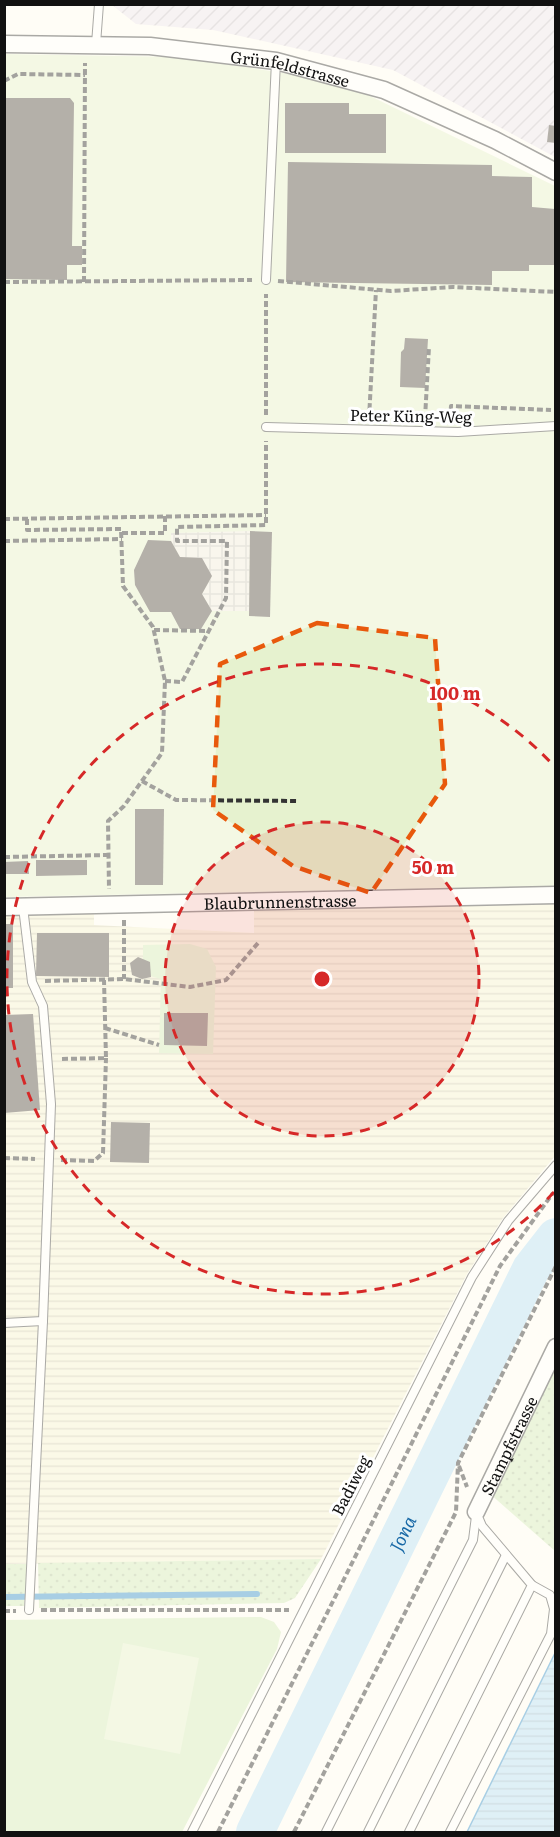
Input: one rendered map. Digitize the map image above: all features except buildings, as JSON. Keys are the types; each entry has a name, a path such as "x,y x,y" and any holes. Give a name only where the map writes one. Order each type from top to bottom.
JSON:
{"street":[{"name":"Grünfeldstrasse","path":"4,44 90,44 204,51 276,61 384,90 495,140 555,172"},
{"name":"Blaubrunnenstrasse","path":"4,907 555,895"},
{"name":"Stampfstrasse","path":"476,1512 555,1347"}],"lane":[{"path":"90,44 99,4"},
{"path":"266,280 276,61"},
{"name":"Peter Küng-Weg","path":"266,427 450,431 555,426"},
{"path":"23,907 32,982 43,1006 51,1104 30,1607"},
{"name":"Badiweg","path":"192,1833 472,1277 508,1221 555,1165"},
{"path":"4,1323 43,1321"},
{"path":"450,1833 551,1634 554,1609 550,1595 532,1585 482,1526 476,1512"},
{"path":"326,1833 473,1540 476,1512"},
{"path":"368,1833 506,1555"},
{"path":"409,1833 532,1585"}],"path":[{"path":"84,282 85,75 90,44"},
{"path":"4,81 18,74 85,75"},
{"path":"165,681 182,682 226,598 227,541 177,541 177,527 266,525 266,280"},
{"path":"4,282 266,280 376,290 453,287 555,292"},
{"path":"368,430 376,290"},
{"path":"424,431 429,348"},
{"path":"450,431 451,406 555,410"},
{"path":"4,519 266,515"},
{"path":"122,533 165,533 165,516"},
{"path":"27,519 27,530 121,529 123,586 154,630 165,681 162,753 124,806 108,821 108,855 117,904 124,979"},
{"path":"4,541 122,539"},
{"path":"154,630 209,631"},
{"path":"142,781 176,800 299,801"},
{"path":"4,857 108,855"},
{"path":"32,982 124,979 190,987 226,980 258,943"},
{"path":"4,1158 94,1161 103,1153 106,1058 104,980"},
{"path":"105,1028 159,1046"},
{"path":"47,1059 106,1058"},
{"path":"218,1833 500,1266 555,1190"},
{"path":"294,1833 456,1512 458,1463 555,1266"},
{"path":"458,1463 466,1485"},
{"path":"4,1611 30,1607 304,1610"}],"highlighted area":[{"path":"317,623 435,638 445,784 371,893 293,866 213,810 220,664"}],"shaded area":[{"path":"112,5 555,5 555,157 393,70 213,30 136,24"},
{"path":"250,531 249,611 212,611 202,594 212,576 180,557 171,541 171,533"},
{"path":"555,901 555,1156 503,1218 467,1274 321,1559 5,1564 4,914 94,912 94,925 254,933 254,908"}],"green space":[{"path":"5,54 180,57 297,75 368,95 555,186 555,886 5,897"},
{"path":"190,944 207,949 216,967 213,1054 159,1053 161,979 143,974 143,945"},
{"path":"555,1365 555,1551 489,1493"},
{"path":"321,1559 295,1598 284,1603 39,1608 38,1563"},
{"path":"4,1564 28,1564 24,1606 5,1606"},
{"path":"261,1617 274,1622 281,1632 277,1649 182,1832 5,1832 4,1620"},
{"path":"123,1643 199,1658 180,1754 104,1739"}],"water":[{"path":"555,1653 555,1832 467,1832"}],"waterway":[{"name":"Jona","path":"255,1832 531,1269 556,1237"},
{"path":"4,1597 257,1594"}]}
